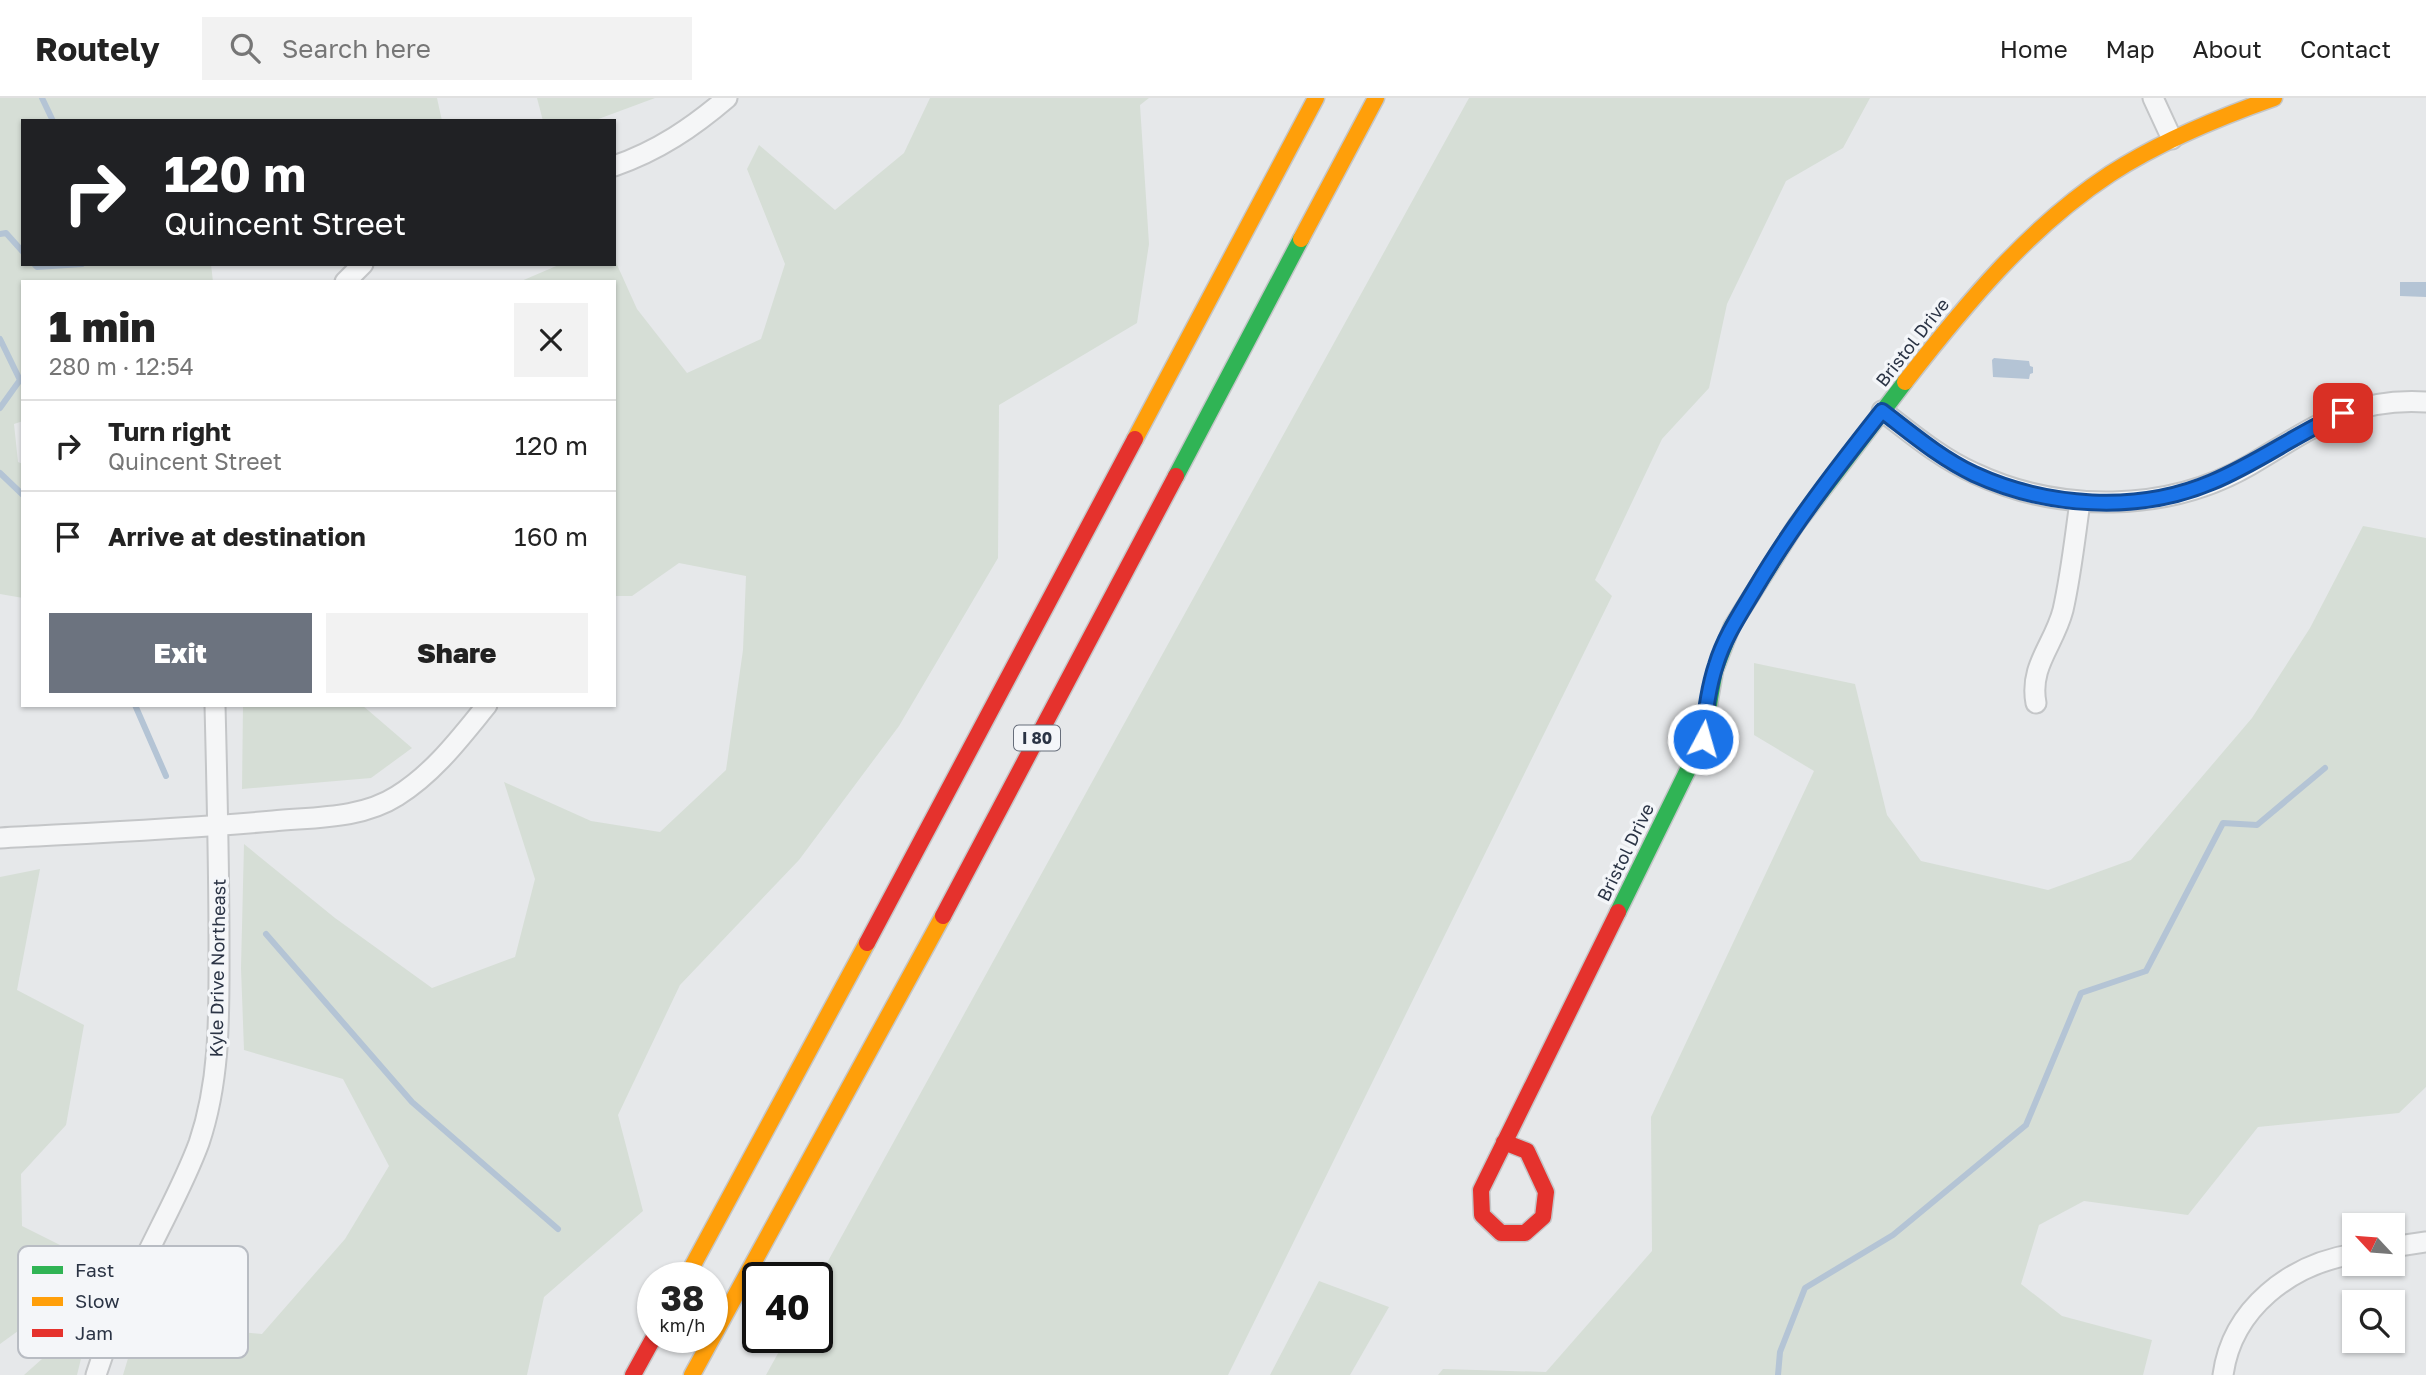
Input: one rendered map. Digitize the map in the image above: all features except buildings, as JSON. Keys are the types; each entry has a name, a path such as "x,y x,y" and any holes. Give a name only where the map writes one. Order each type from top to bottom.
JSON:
{"main road":[{"path":"695,1262 923,839 1316,98"},
{"name":"I 80","path":"692,1375 975,856 1376,98"},
{"name":"Bristol Drive","path":"1504,1142 1527,1151 1546,1192 1543,1217 1525,1233 1501,1233 1482,1216 1480,1191 1504,1142 1703,739 1715,665 1730,631 1766,569 1818,494 1970,300 2038,230 2090,188 2172,139 2233,111 2274,98"},
{"path":"634,1375 646,1353"}],"street":[{"path":"616,165 665,144 698,123 727,98"},
{"path":"2153,98 2172,139"},
{"path":"347,280 361,266"},
{"path":"1882,411 1937,453 1973,473 2012,488 2080,502 2126,502 2178,493 2208,484 2247,466 2309,428 2343,413 2379,404 2426,402"},
{"path":"2036,703 2033,689 2035,673 2063,611 2080,502"},
{"name":"Kyle Drive Northeast","path":"152,1246 199,1142 210,1102 219,1035 215,707"},
{"path":"0,838 218,826 350,813 375,807 398,796 439,764 485,707"},
{"path":"2405,1245 2426,1242"},
{"path":"2223,1375 2232,1344 2244,1321 2260,1300 2284,1279 2307,1266 2342,1256"},
{"name":"Kyle Drive Northeast","path":"96,1375 103,1358"}],"shaded area":[{"path":"0,98 437,98 442,119 21,119 21,266 211,266 213,280 21,280 21,422 14,424 18,462 21,463 21,598 0,594"},
{"path":"537,98 655,98 598,119 542,119"},
{"path":"930,98 1149,98 1140,105 1149,244 1137,323 999,405 998,558 899,726 799,860 680,985 618,1115 643,1211 544,1297 527,1375 123,1375 128,1358 248,1358 248,1333 262,1334 345,1239 389,1166 343,1079 244,1050 241,968 244,844 335,918 432,988 515,957 535,879 504,782 591,821 660,832 726,770 743,650 746,576 679,563 632,596 616,596 616,280 524,280 556,266 616,266 616,262 637,309 687,373 761,339 785,264 747,169 759,145 835,210 904,153"},
{"path":"1469,98 1870,98 1843,148 1786,181 1727,304 1709,388 1662,439 1595,580 1612,596 1228,1375 766,1375 778,1353 833,1353 833,1262 827,1262"},
{"path":"2363,526 2426,538 2426,1087 2399,1113 2258,1127 2188,1215 2084,1201 2039,1225 2021,1284 2062,1316 2152,1340 2143,1375 1438,1375 1443,1369 1546,1372 1652,1251 1651,1117 1814,771 1754,735 1754,663 1855,684 1887,815 1921,861 2048,890 2131,860 2252,718 2310,628"},
{"path":"243,707 364,707 412,748 371,778 242,789"},
{"path":"40,869 17,990 84,1025 66,1125 21,1174 22,1226 62,1246 18,1246 18,1331 0,1344 0,877"},
{"path":"1319,1281 1389,1307 1350,1375 1270,1375"},
{"path":"81,1358 77,1375 24,1375 42,1359"}],"water":[{"path":"2400,282 2426,282 2426,297 2400,296"},
{"path":"1994,358 2029,361 2033,373 2029,379 1993,377"}],"waterway":[{"path":"42,98 52,119"},
{"path":"0,234 6,233 21,250"},
{"path":"36,266 52,266"},
{"path":"0,339 20,380 0,408"},
{"path":"0,473 21,493"},
{"path":"136,707 166,776"},
{"path":"1778,1375 1780,1352 1805,1288 1893,1235 2026,1125 2081,993 2146,971 2223,823 2257,825 2325,768"},
{"path":"266,934 412,1102 558,1229"}],"traffic: fast":[{"path":"1176,476 1301,239"},
{"path":"1618,912 1703,739 1715,670 1732,626 1796,525 1905,382"}],"traffic: slow":[{"path":"1135,439 1316,98"},
{"path":"1301,239 1376,98"},
{"path":"1905,382 1999,269 2080,195 2129,162 2169,141 2274,98"},
{"path":"692,1375 943,916"},
{"path":"695,1262 867,943"}],"traffic: jam":[{"path":"867,943 1135,439"},
{"path":"943,916 1176,476"},
{"path":"1504,1142 1527,1151 1546,1192 1543,1217 1525,1233 1501,1233 1482,1215 1481,1190 1618,912"},
{"path":"633,1375 645,1353"}],"route":[{"path":"1703,739 1715,665 1730,631 1766,569 1826,483 1882,411 1937,453 1973,473 2012,488 2080,502 2126,502 2168,496 2208,484 2247,466 2309,428 2343,413"}]}
